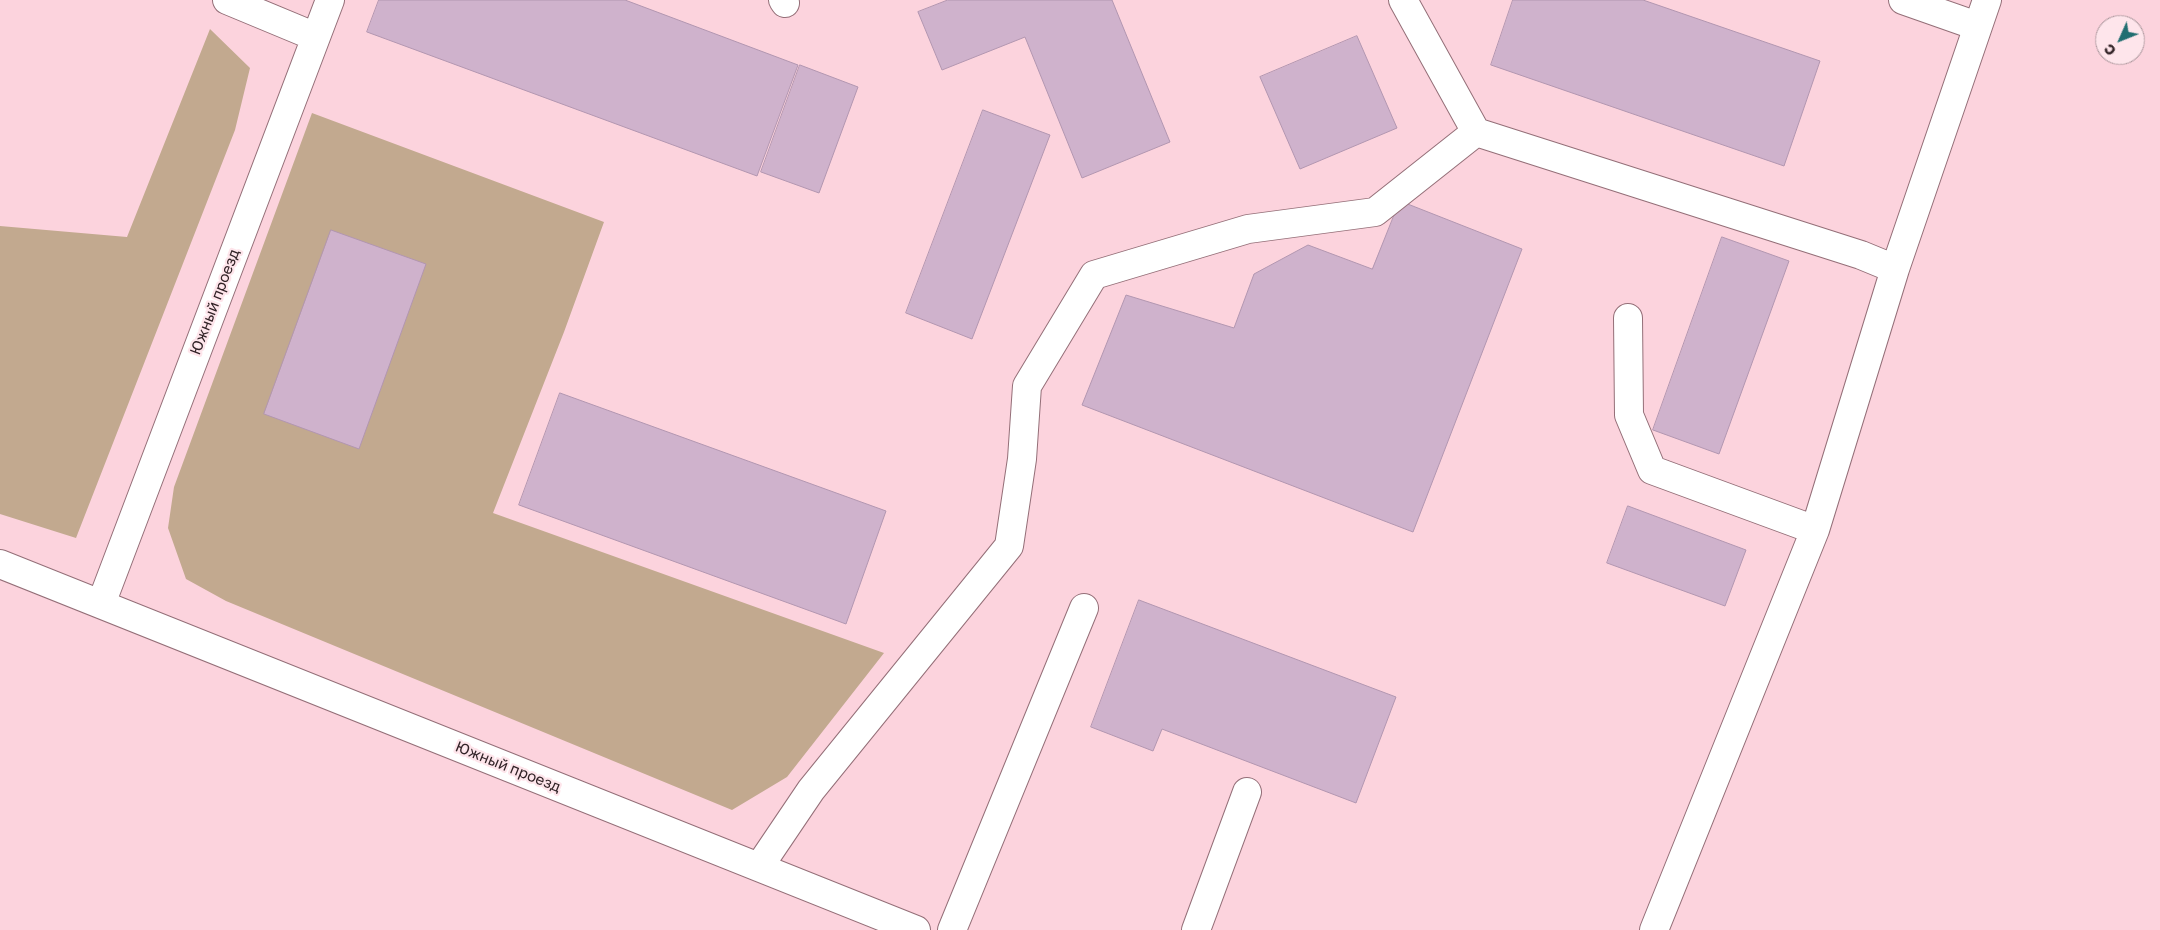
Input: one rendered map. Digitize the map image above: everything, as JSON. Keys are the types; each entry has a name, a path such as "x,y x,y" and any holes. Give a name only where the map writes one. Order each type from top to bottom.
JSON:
{"street":[{"path":"227,0 316,37"},
{"name":"Южный проезд","path":"100,604 330,0"},
{"path":"1404,0 1476,132 1861,255 1895,270"},
{"path":"1904,0 1977,26"},
{"path":"1654,930 1815,530 1895,270 1987,0"},
{"path":"759,867 811,790 1009,546 1022,459 1028,386 1094,275 1248,229 1375,212 1476,132"},
{"path":"1628,318 1629,415 1652,470 1815,530"},
{"name":"Южный проезд","path":"0,564 916,930"},
{"path":"952,930 1084,608"},
{"path":"1196,930 1247,792"}],"shaded area":[{"path":"210,29 250,68 235,130 76,538 0,514 0,226 127,237"},
{"path":"312,113 604,222 564,332 493,513 884,653 787,777 732,810 226,601 186,579 168,528 174,487"}],"building":[{"path":"379,0 625,0 798,65 757,176 367,32"},
{"path":"948,0 1112,0 1170,142 1082,178 1025,37 942,70 918,12"},
{"path":"1513,0 1643,0 1820,61 1784,166 1491,65"},
{"path":"1357,36 1397,128 1300,169 1260,77"},
{"path":"800,65 858,87 819,193 761,172"},
{"path":"983,110 1050,135 972,339 906,313"},
{"path":"1400,201 1522,249 1413,532 1082,405 1126,295 1234,328 1254,274 1308,245 1372,269"},
{"path":"331,230 426,264 359,449 264,414"},
{"path":"1722,237 1789,261 1719,454 1653,430"},
{"path":"560,393 886,511 846,624 519,505"},
{"path":"1628,506 1746,550 1725,606 1607,563"},
{"path":"1139,600 1396,697 1356,803 1162,729 1153,751 1091,727"}]}
